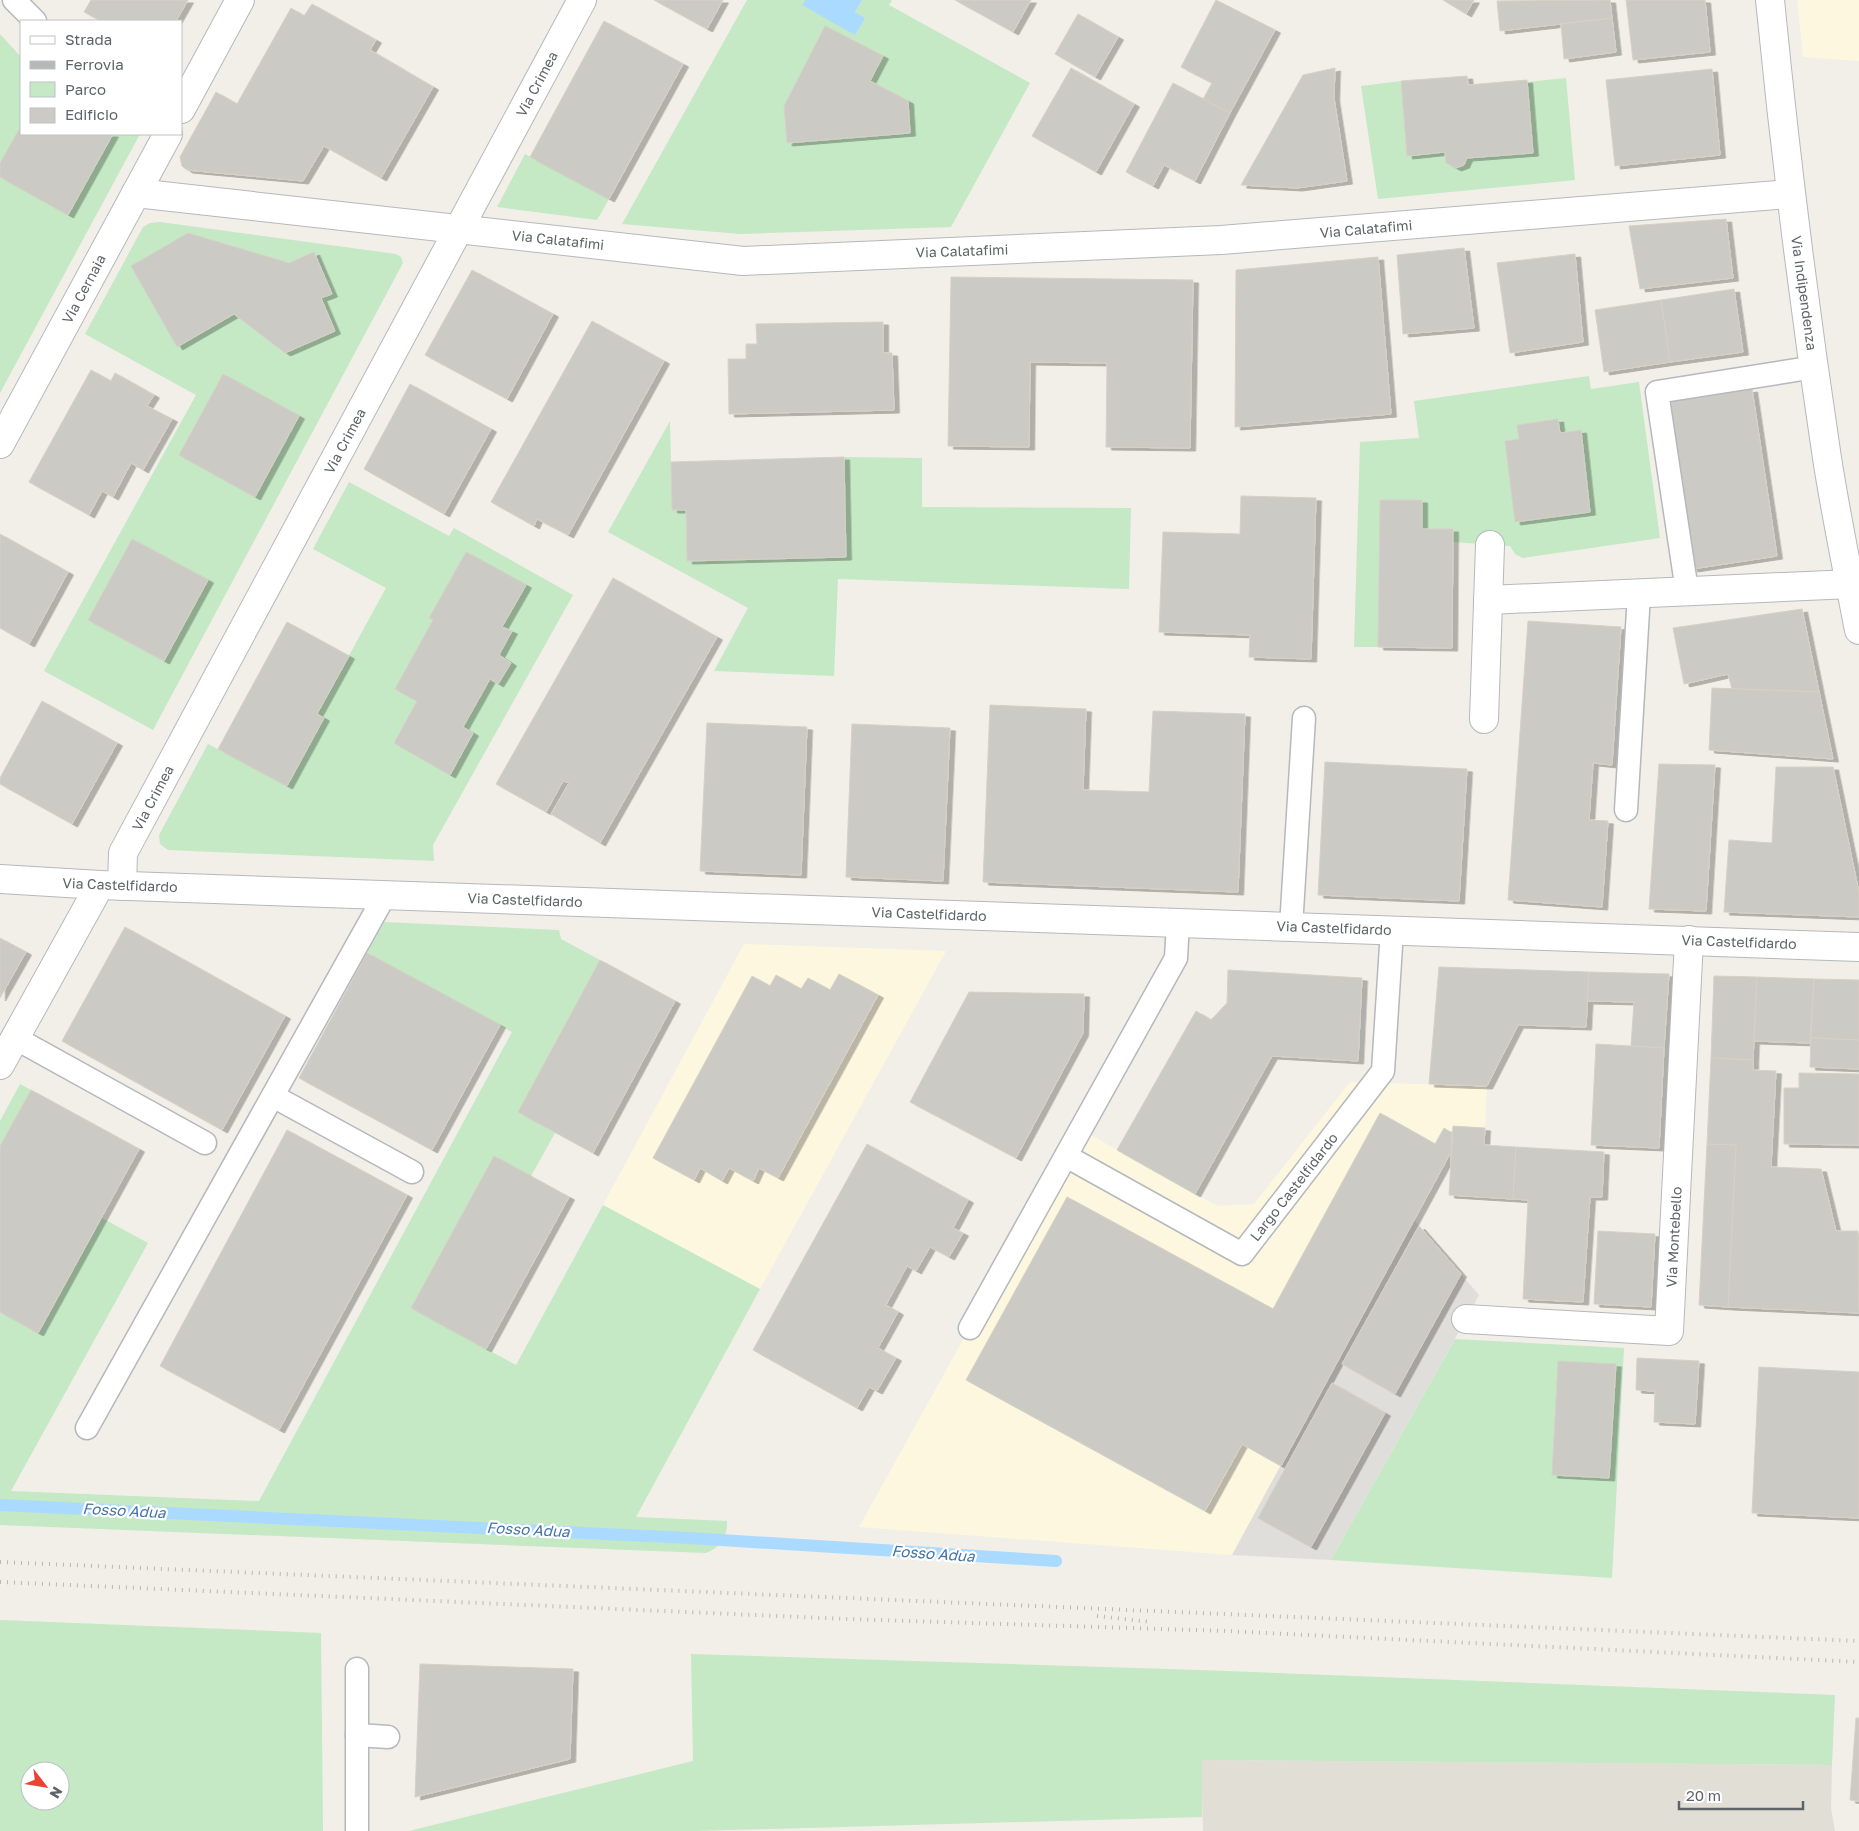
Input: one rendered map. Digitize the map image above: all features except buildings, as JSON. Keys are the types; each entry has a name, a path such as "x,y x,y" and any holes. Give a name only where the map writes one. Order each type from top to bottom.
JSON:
{"street":[{"path":"182,107 240,0"},
{"name":"Via Crimea","path":"0,1065 111,885 123,853 582,0"},
{"name":"Via Indipendenza","path":"1770,0 1790,194 1828,460 1859,630"},
{"name":"Via Cernaia","path":"0,444 167,135"},
{"name":"Via Calatafimi","path":"136,192 750,260 1221,240 1790,194"},
{"path":"1484,719 1490,545"},
{"path":"1488,600 1850,584"},
{"name":"Via Castelfidardo","path":"0,879 384,895 1859,947"},
{"name":"Via Montebello","path":"1466,1318 1669,1331 1689,940"}],"lane":[{"path":"14,0 34,20"},
{"path":"1687,591 1657,392 1815,367"},
{"path":"1626,810 1639,594"},
{"path":"1291,927 1304,718"},
{"path":"87,1428 384,895"},
{"path":"970,1328 1176,958 1178,922"},
{"name":"Largo Castelfidardo","path":"1066,1156 1242,1254 1383,1071 1392,930"},
{"path":"15,1038 205,1143"},
{"path":"273,1096 412,1172"},
{"path":"357,1669 357,1831"},
{"path":"357,1735 388,1737"}],"shaded area":[{"path":"1797,0 1859,0 1859,61 1803,57"},
{"path":"744,944 946,951 760,1289 603,1205"},
{"path":"1350,1082 1487,1086 1485,1128 1453,1127 1451,1152 1232,1555 859,1527 1080,1129 1217,1206 1254,1204"},
{"path":"1414,1220 1479,1295 1466,1319 1331,1560 1232,1555"},
{"path":"1201,1760 1832,1765 1831,1808 1835,1831 1203,1831"}],"green space":[{"path":"747,0 805,0 802,5 865,18 855,12 862,0 892,0 889,5 1030,83 951,227 740,234 622,224","holes":["825,27 870,81 908,101 910,133 787,143 784,106"]},
{"path":"0,34 20,56 20,128 0,163"},
{"path":"1566,78 1575,180 1378,199 1361,86 1401,81 1407,156 1445,152 1446,163 1456,168 1464,165 1467,158 1532,153 1527,82"},
{"path":"112,135 139,135 0,393 0,177 68,215"},
{"path":"525,154 609,199 597,220 497,207"},
{"path":"160,222 396,254 401,257 403,263 153,730 44,671 196,395 85,334 143,227 150,223","holes":["188,234 289,263 314,252 332,293 321,298 335,331 285,353 234,314 177,346","223,374 299,416 255,497 179,455","132,539 207,580 163,661 88,620"]},
{"path":"1589,376 1591,389 1639,382 1660,538 1523,558 1515,554 1510,546 1453,542 1453,529 1422,529 1422,500 1380,500 1378,647 1354,647 1360,442 1419,438 1414,401","holes":["1558,419 1560,433 1581,431 1590,512 1515,521 1505,441 1519,439 1518,425"]},
{"path":"670,421 672,510 686,510 688,561 846,557 844,457 922,458 922,507 1131,508 1129,589 838,579 834,676 714,671 748,608 608,532"},
{"path":"349,482 449,536 454,528 573,595 433,845 434,861 168,850 160,844 159,835 208,744 287,786 324,718 317,714 386,588 313,549","holes":["466,552 525,586 502,627 511,632 499,655 510,663 499,684 490,679 463,727 473,734 450,774 394,743 417,701 433,620 429,618"]},
{"path":"384,922 559,930 561,939 600,960 518,1112 555,1133 531,1176 494,1156 411,1308 516,1365 603,1205 760,1289 636,1517 727,1521 725,1537 720,1544 706,1553 0,1525 0,1312 39,1333 102,1218 148,1243 11,1491 259,1501 512,1032 367,953"},
{"path":"20,1084 31,1090 0,1146 0,1121"},
{"path":"1455,1339 1624,1348 1612,1578 1331,1560","holes":["1616,1364 1609,1477 1552,1475"]},
{"path":"0,1620 321,1633 323,1831 0,1831"},
{"path":"691,1654 1199,1670 1835,1695 1832,1765 1202,1760 1202,1817 696,1831 409,1831 693,1761"}],"water":[{"path":"805,0 862,0 855,12 865,18 855,35 802,5"}],"waterway":[{"name":"Fosso Adua","path":"0,1505 689,1538 1056,1561"}],"railway":[{"path":"0,1562 1859,1641"},
{"path":"0,1582 847,1619 1225,1631 1859,1662"},
{"path":"1097,1616 1152,1622"}]}
